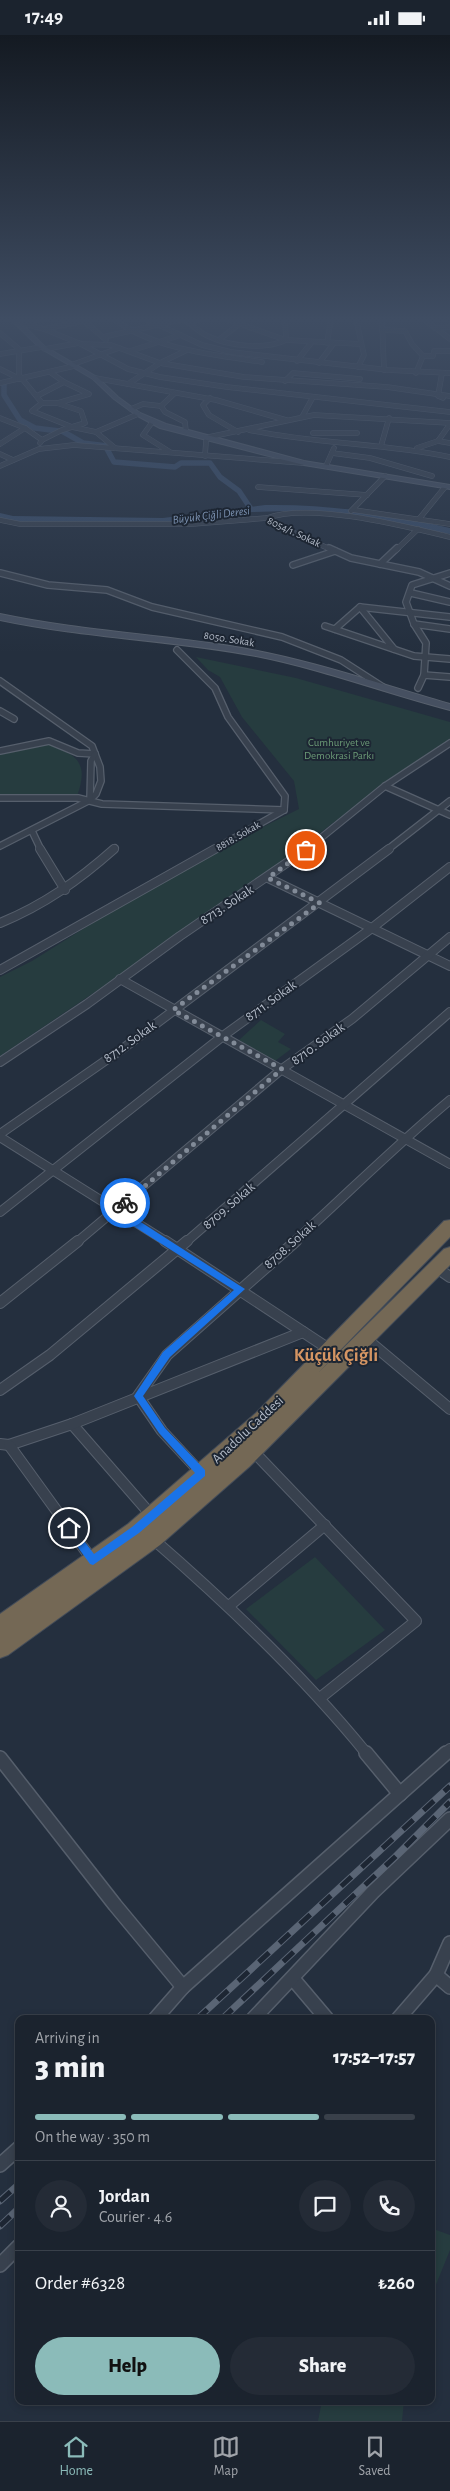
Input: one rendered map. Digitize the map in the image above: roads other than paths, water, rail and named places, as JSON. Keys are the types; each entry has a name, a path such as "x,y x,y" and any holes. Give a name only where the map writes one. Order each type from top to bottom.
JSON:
{"highway":[{"name":"Anadolu Caddesi","path":"0,1627 93,1561 152,1516 263,1419 328,1349 450,1226"},
{"name":"Anadolu Caddesi","path":"0,1648 152,1539 252,1451 364,1337 446,1266"}],"street":[{"path":"0,444 22,430"},
{"path":"29,430 42,440"},
{"path":"33,451 42,440 64,430"},
{"path":"88,430 96,432 116,448"},
{"path":"96,432 100,430"},
{"path":"146,430 143,435 172,453"},
{"path":"181,430 304,463 448,488"},
{"path":"208,437 246,430"},
{"path":"249,430 269,435 336,443 414,448 450,457"},
{"path":"381,446 385,430"},
{"path":"438,441 445,430"},
{"path":"305,439 313,433 357,433"},
{"path":"205,456 208,437"},
{"path":"414,448 438,441 450,443"},
{"path":"326,467 336,443"},
{"path":"0,466 33,451 74,445 304,463"},
{"path":"332,453 370,457 432,476"},
{"path":"0,454 13,459"},
{"path":"385,476 352,511 450,524"},
{"path":"258,487 367,495"},
{"path":"419,519 448,488"},
{"path":"267,518 280,513 296,512 418,529 450,537"},
{"name":"8054/1. Sokak","path":"0,520 20,524 168,524 267,518 278,526 335,551 362,561 418,572 450,586"},
{"path":"380,564 418,529"},
{"path":"293,565 335,551"},
{"path":"0,573 48,585 107,591 152,607 282,637 341,660 383,687"},
{"path":"418,688 424,675 426,643 414,624 406,603 411,593 412,585 450,573"},
{"path":"411,593 450,602"},
{"path":"360,607 395,649"},
{"path":"335,629 360,607 450,617"},
{"name":"8050. Sokak","path":"0,617 63,630 231,649 383,687 450,707"},
{"path":"414,624 450,629"},
{"name":"8050. Sokak","path":"0,626 230,657 296,672 450,714"},
{"path":"325,626 414,656 450,659"},
{"path":"0,798 78,798 102,804 284,810 284,796 228,717 226,702 211,681 177,650"},
{"path":"424,675 450,677"},
{"path":"0,676 11,691"},
{"path":"0,681 11,691 92,746 100,761 101,786 98,793 90,800 32,831 0,845"},
{"path":"0,686 11,691"},
{"path":"0,711 14,719"},
{"path":"0,751 49,741 78,753 95,753"},
{"name":"8713. Sokak","path":"0,1062 87,1004 180,936 291,862 385,786 450,743"},
{"path":"385,786 450,815"},
{"name":"8712. Sokak","path":"0,1136 320,903 450,801"},
{"name":"8818. Sokak","path":"1,968 20,960 284,810"},
{"path":"32,831 45,860 59,877 65,890"},
{"path":"0,923 32,911 65,890 115,848"},
{"name":"8711. Sokak","path":"0,1212 52,1169 223,1036 372,928 450,867"},
{"path":"268,878 450,966"},
{"name":"8710. Sokak","path":"0,1303 116,1211 282,1069 352,1019 450,937"},
{"path":"120,979 450,1163"},
{"name":"8709. Sokak","path":"0,1389 50,1355 178,1249 450,1013"},
{"name":"8708. Sokak","path":"138,1396 166,1355 373,1171 404,1138 450,1099"},
{"path":"0,1136 240,1289 328,1349"},
{"path":"93,1561 5,1445 72,1424 138,1396 303,1332"},
{"path":"364,1337 450,1409"},
{"path":"138,1396 162,1431 201,1473"},
{"path":"72,1424 152,1516"},
{"path":"252,1451 416,1621 320,1698"},
{"path":"229,1606 325,1525"},
{"path":"152,1539 229,1606 320,1698 400,1794"},
{"path":"158,2015 183,1987 450,1749"},
{"path":"0,1758 115,1905 183,1987"},
{"path":"257,2015 294,1980 348,1918 400,1865 450,1819"},
{"path":"401,2015 436,1975 450,1943"},
{"path":"436,1975 450,1987"},
{"path":"294,1980 324,2015"},
{"path":"0,2165 15,2152"},
{"path":"0,2265 15,2250"}],"waterway":[{"path":"54,430 59,431"},
{"path":"62,431 83,443 107,446"},
{"path":"107,449 114,462 175,467 181,463 210,463 220,477 239,491 251,509"},
{"name":"Büyük Çiğli Deresi","path":"0,516 13,519 163,521 252,509 287,508 358,514 406,521 450,531"}],"railway":[{"path":"201,2015 450,1786"},
{"path":"226,2015 395,1857 450,1802"},
{"path":"0,2201 15,2188"},
{"path":"0,2226 15,2212"}],"district":[{"name":"Küçük Çiğli","path":"336,1355"}],"park label":[{"name":"Cumhuriyet ve Demokrasi Parkı","path":"339,748"}]}
